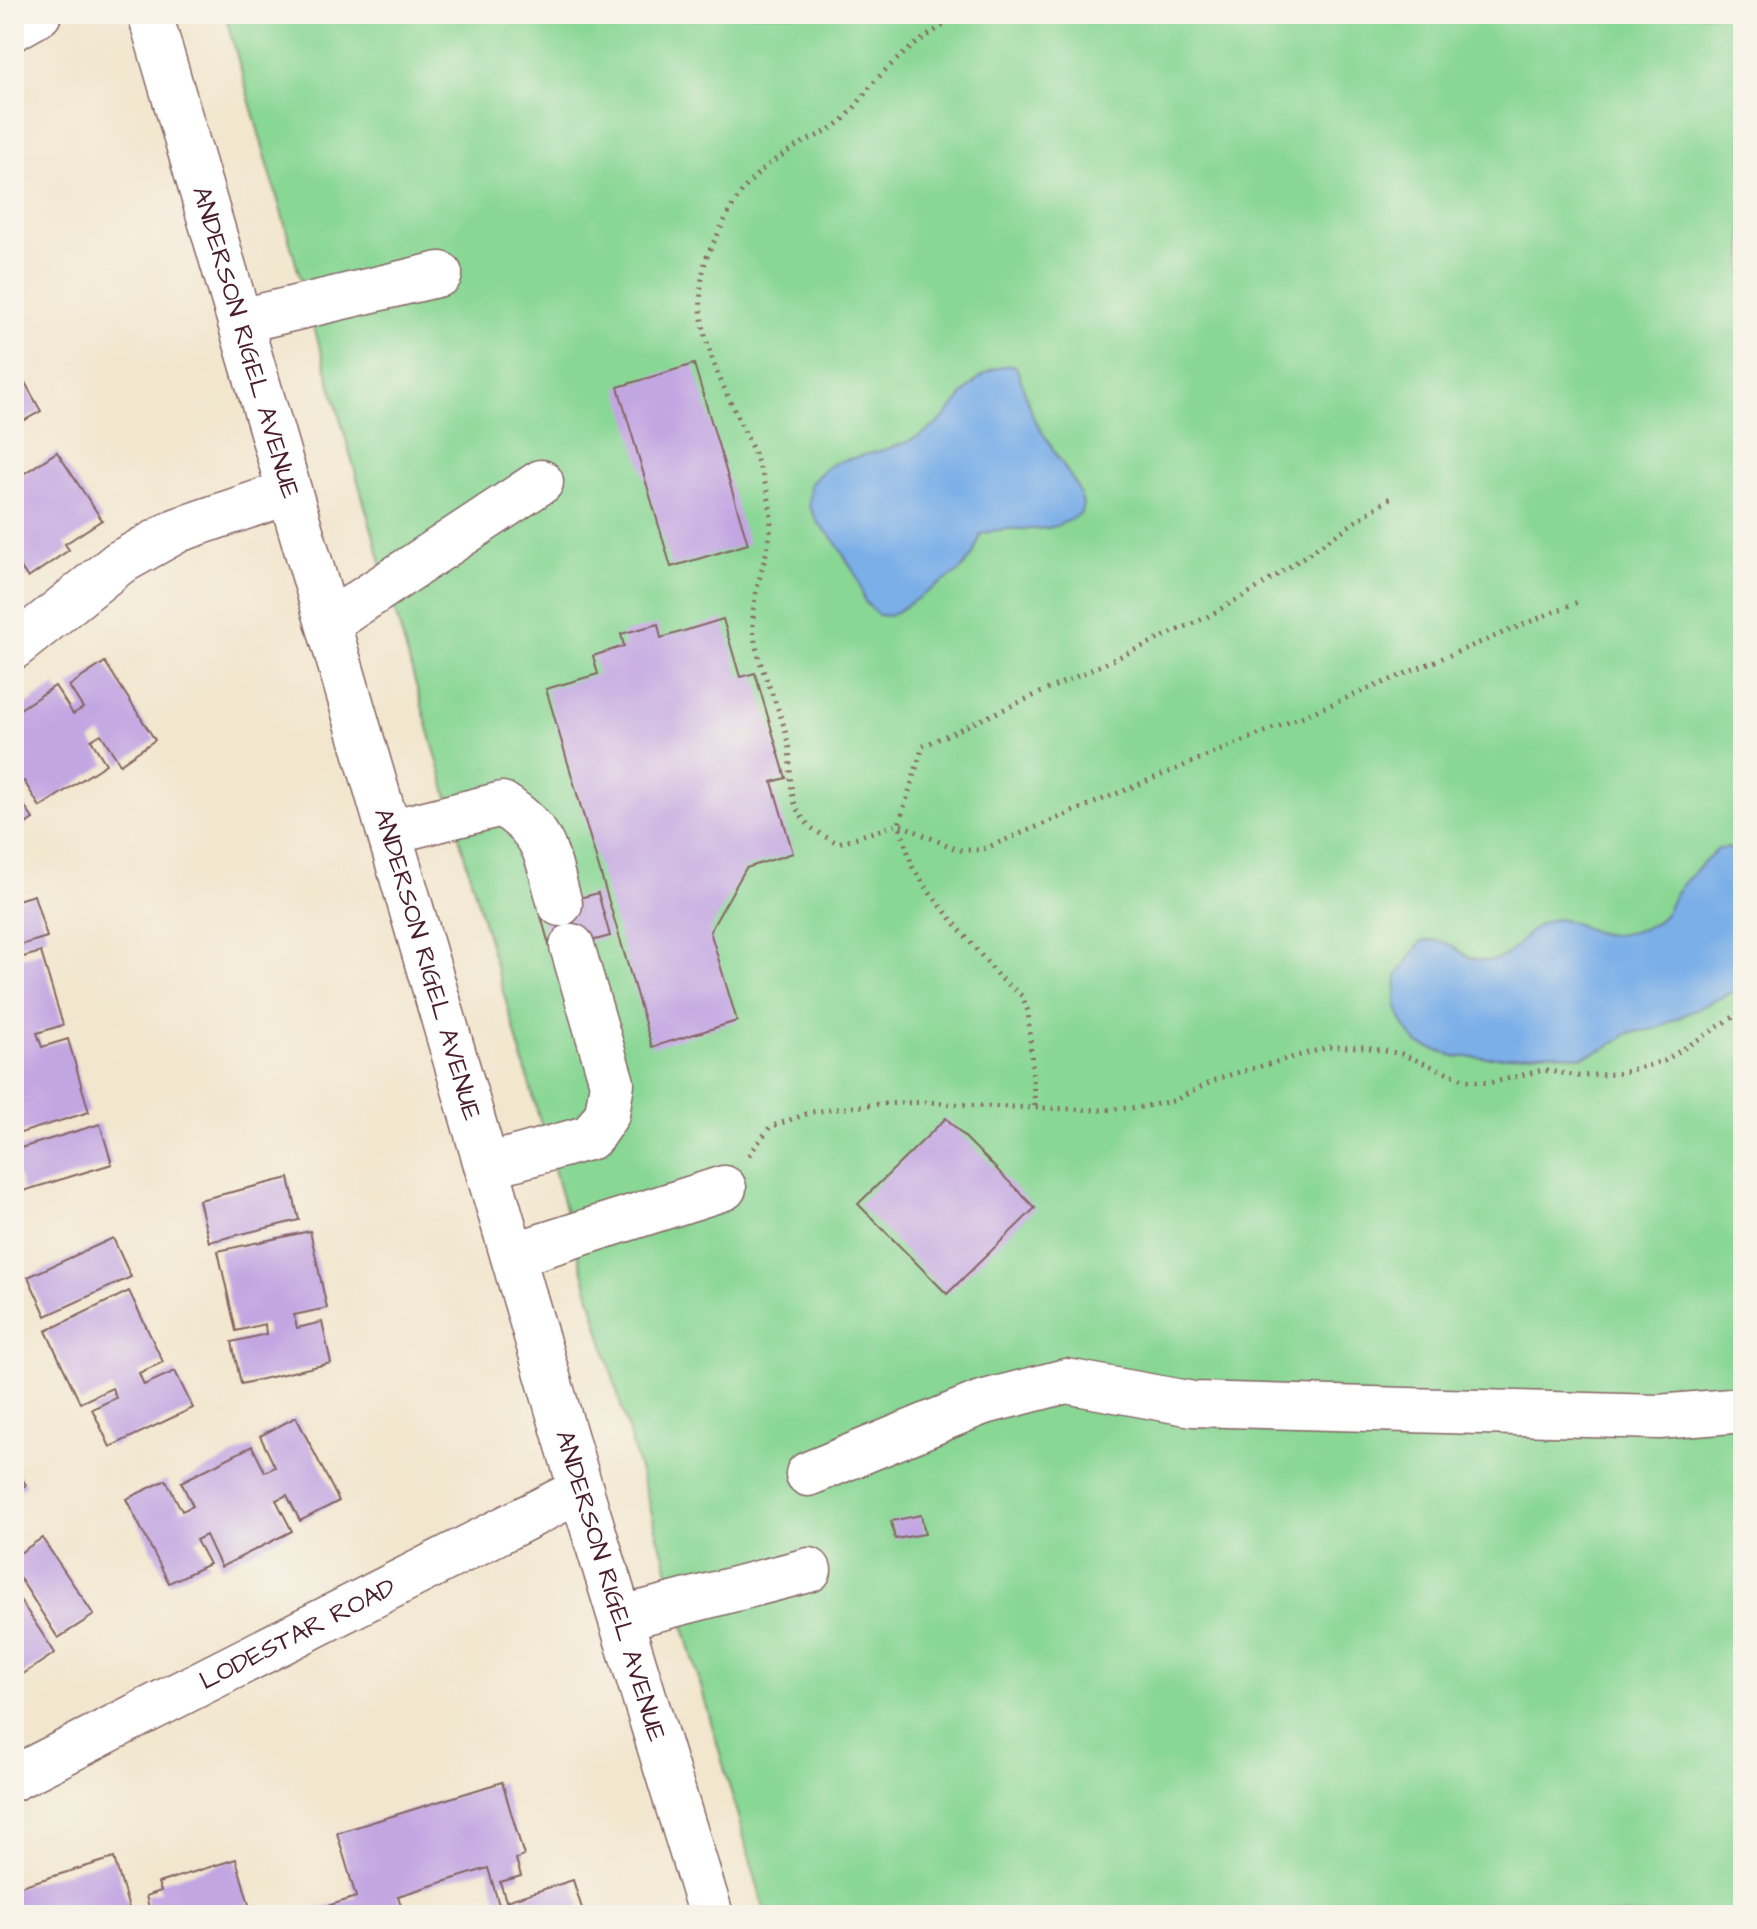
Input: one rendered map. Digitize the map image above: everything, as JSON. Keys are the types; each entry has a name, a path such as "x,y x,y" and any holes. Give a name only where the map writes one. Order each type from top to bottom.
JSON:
{"street":[{"path":"14,28 39,14"},
{"name":"ANDERSON RIGEL AVENUE","path":"150,14 581,1490 711,1915"},
{"path":"240,321 440,274"},
{"path":"328,623 541,482"},
{"path":"14,647 119,563 178,530 289,492"},
{"path":"389,832 502,804 525,819 543,842 560,904"},
{"path":"487,1166 591,1137 607,1114 612,1083 572,946"},
{"path":"513,1255 724,1188"},
{"path":"808,1474 981,1403 1066,1381 1193,1404 1659,1417 1743,1410"},
{"name":"LODESTAR ROAD","path":"14,1778 581,1490"},
{"path":"622,1618 809,1570"}],"path":[{"path":"964,14 904,54 879,76 839,124 797,145 750,179 731,206 705,262 700,297 703,329 730,403 753,446 768,493 772,520 767,556 755,596 755,643 788,742 791,787 799,813 816,832 838,843 899,824 958,850 981,850 1580,601"},
{"path":"1035,1106 1028,1011 1022,996 998,976 930,893 913,868 899,824 923,746 1205,618 1264,584 1390,498"},
{"path":"724,1188 770,1127 812,1112 928,1102 1102,1110 1162,1103 1173,1101 1219,1078 1329,1047 1365,1047 1401,1054 1466,1080 1490,1083 1543,1070 1579,1076 1616,1074 1664,1061 1743,1011"}],"green space":[{"path":"225,14 1743,14 1743,1915 766,1915"}],"water":[{"path":"1016,366 1034,419 1077,487 1083,504 1081,513 1054,527 995,530 981,534 973,555 960,571 890,616 878,615 865,602 857,577 809,506 810,484 836,463 893,447 926,432 948,414 983,375"},
{"path":"1743,848 1743,987 1655,1029 1629,1033 1604,1049 1582,1057 1548,1052 1502,1057 1456,1057 1418,1044 1404,1026 1396,1004 1397,976 1421,942 1443,942 1469,957 1488,961 1504,956 1535,927 1549,920 1570,922 1603,934 1631,932 1658,921 1677,892 1718,849"}],"building":[{"path":"14,363 41,411 14,426"},
{"path":"694,364 748,544 671,567 618,387"},
{"path":"57,452 102,520 65,544 69,550 28,578 14,557 14,471 20,476"},
{"path":"723,619 740,677 755,673 786,778 772,782 793,853 746,868 710,931 737,1021 652,1047 546,689 598,674 593,656 624,646 621,634 658,624 661,638"},
{"path":"105,662 155,740 120,764 101,734 91,740 106,764 40,807 24,781 14,787 14,713 55,686 73,714 83,708 69,686"},
{"path":"14,790 33,819 14,832"},
{"path":"598,893 610,936 551,952 539,909"},
{"path":"34,895 47,937 14,947 14,901"},
{"path":"41,952 63,1025 37,1033 42,1047 68,1039 89,1112 14,1135 14,953 16,959"},
{"path":"946,1118 1035,1208 947,1294 858,1204"},
{"path":"100,1124 112,1164 23,1191 14,1163 14,1150"},
{"path":"289,1178 299,1220 209,1242 199,1200"},
{"path":"310,1231 327,1308 294,1315 297,1328 322,1322 331,1363 241,1384 232,1342 266,1334 265,1324 236,1331 218,1251"},
{"path":"113,1238 131,1277 46,1316 28,1277"},
{"path":"129,1291 163,1362 139,1373 144,1385 175,1371 193,1408 110,1447 92,1409 116,1398 112,1388 80,1403 46,1331"},
{"path":"296,1417 339,1501 300,1521 287,1495 276,1500 292,1531 221,1567 206,1535 196,1540 209,1564 169,1583 126,1499 166,1480 182,1511 193,1506 181,1482 252,1446 265,1472 275,1467 260,1436"},
{"path":"14,1467 26,1485 14,1493"},
{"path":"921,1515 925,1534 895,1539 891,1521"},
{"path":"42,1538 94,1615 58,1638 14,1569 14,1557"},
{"path":"14,1591 55,1653 14,1680"},
{"path":"502,1782 524,1856 516,1859 521,1876 500,1882 506,1901 573,1880 584,1915 502,1915 488,1868 398,1896 404,1915 320,1915 318,1909 356,1897 337,1833"},
{"path":"114,1858 131,1915 14,1915 14,1888"},
{"path":"236,1859 252,1915 151,1915 146,1896 161,1891 158,1883"}]}
